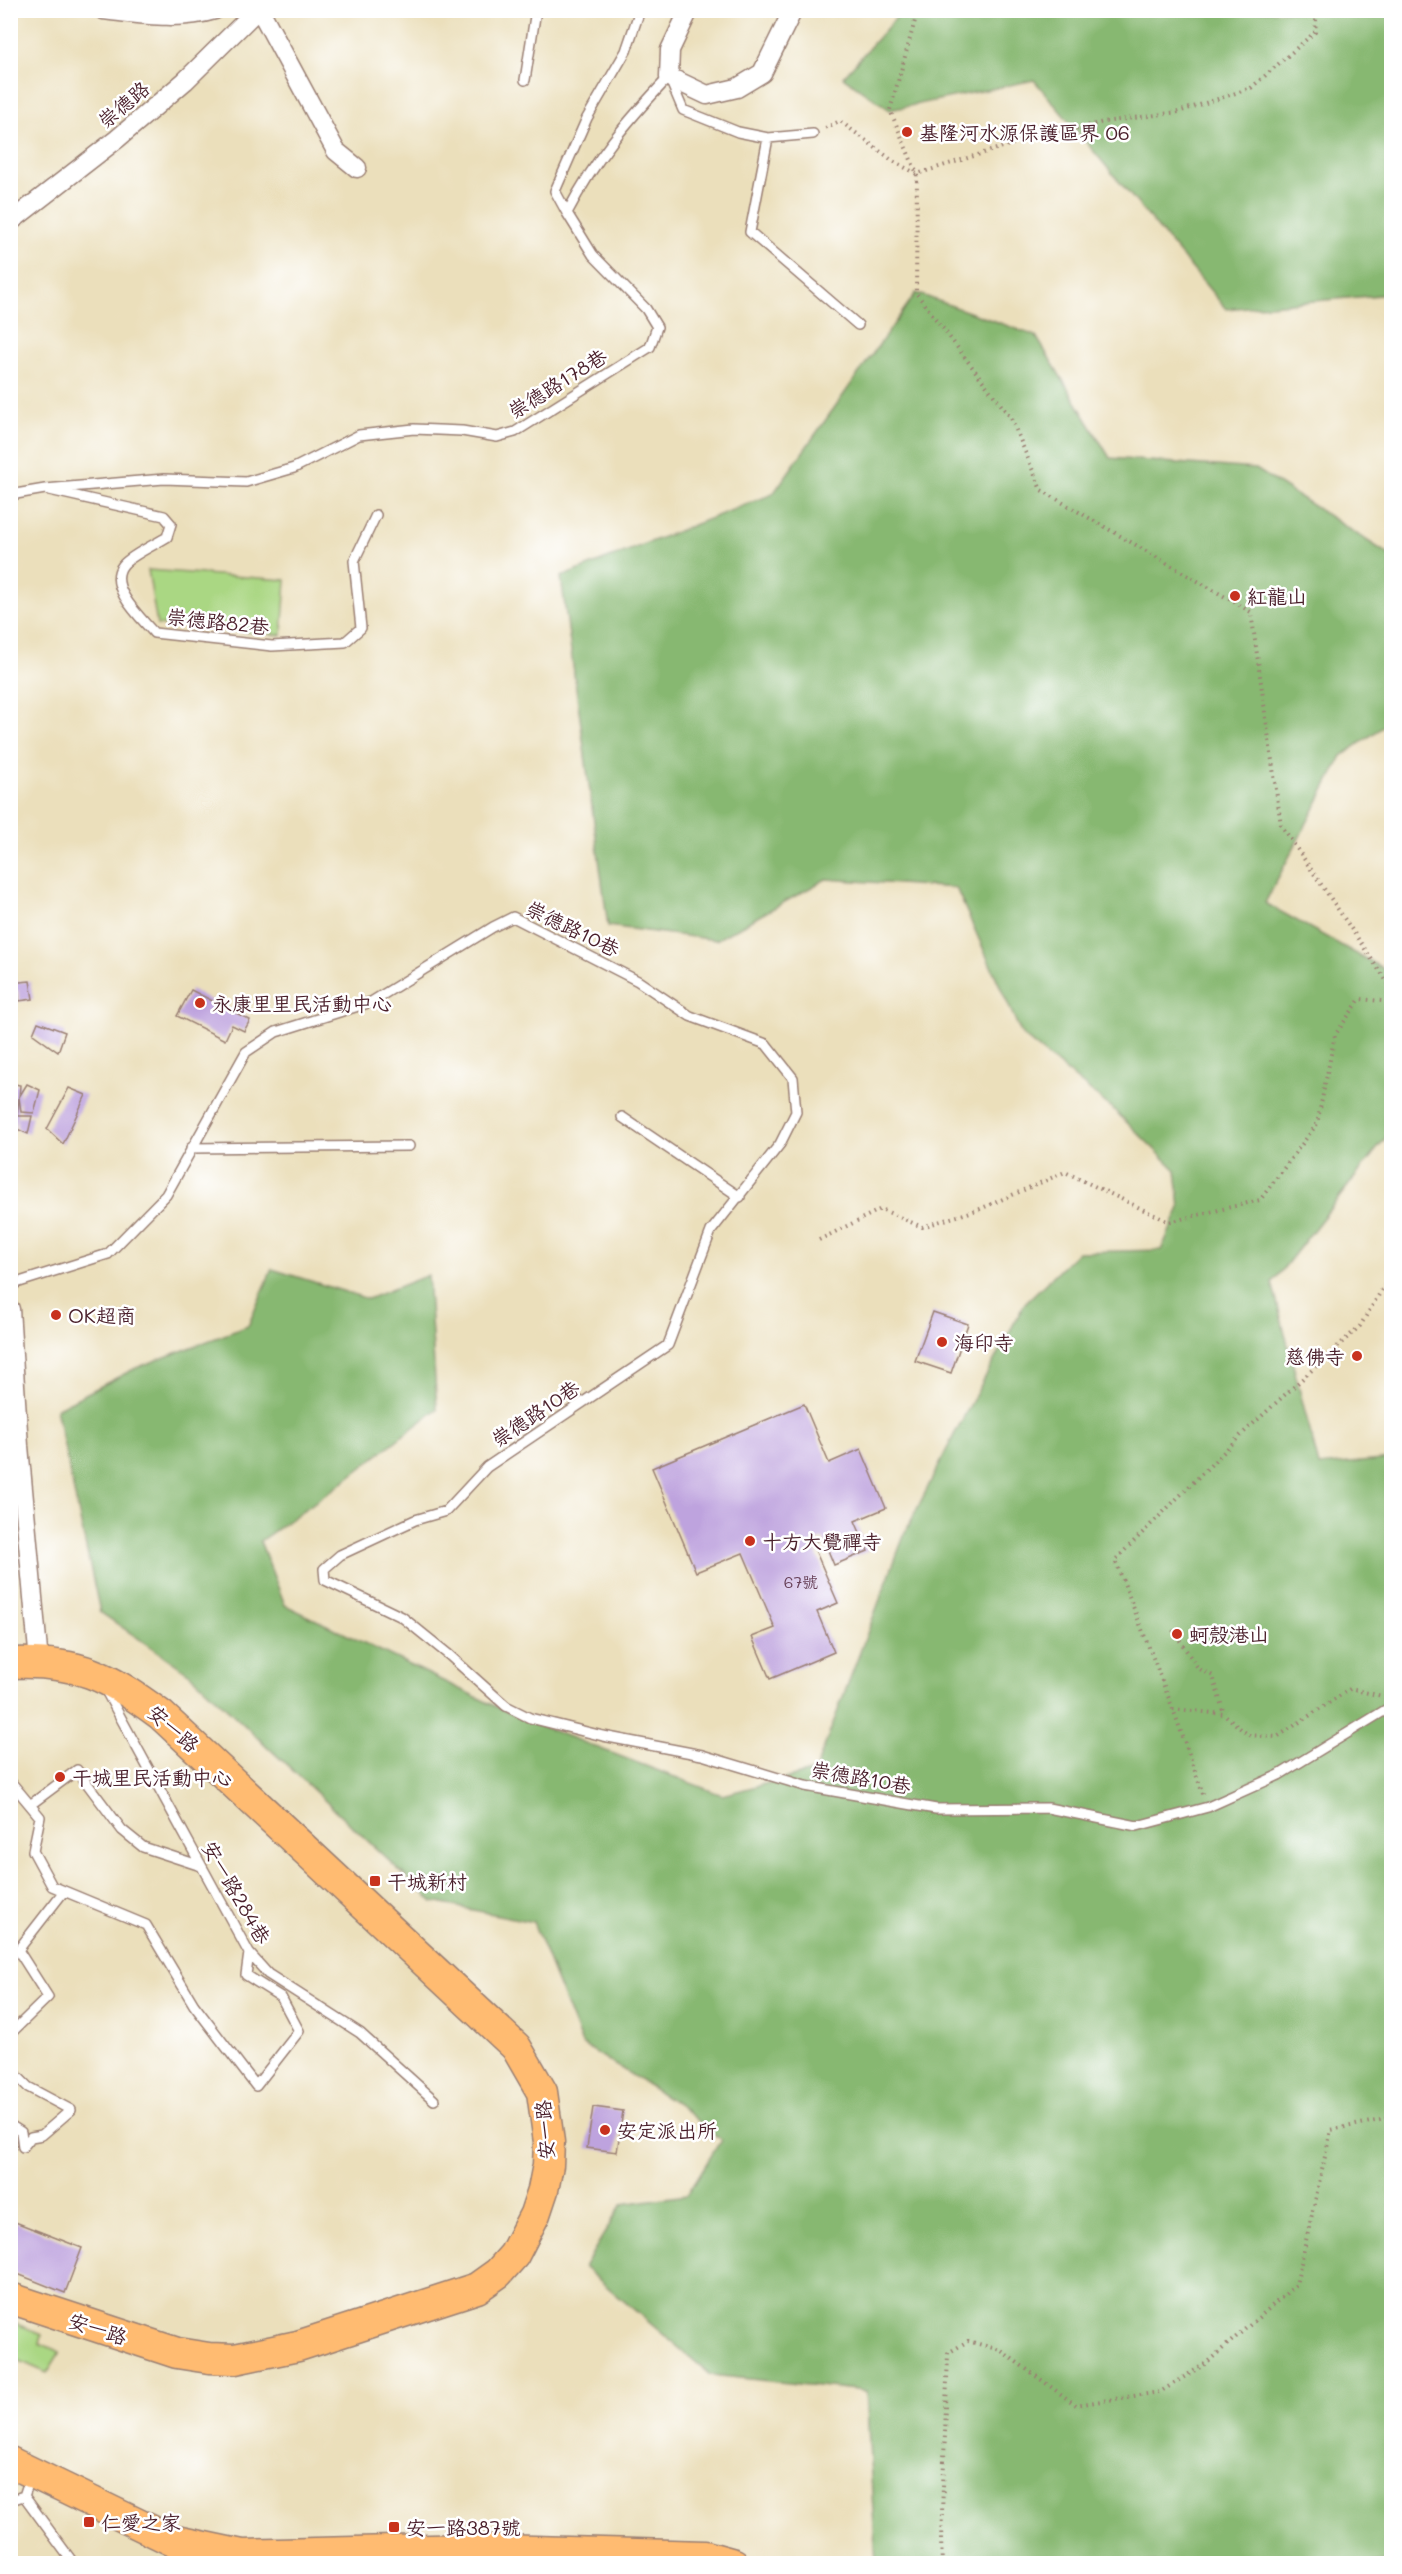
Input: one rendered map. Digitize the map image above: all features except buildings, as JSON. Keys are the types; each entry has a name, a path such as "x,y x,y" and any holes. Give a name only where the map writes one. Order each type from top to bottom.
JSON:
{"main road":[{"name":"安一路","path":"10,2298 177,2353 235,2359 266,2354 477,2288 498,2273 514,2255 535,2214 548,2165 549,2142 542,2092 516,2047 161,1714 118,1685 96,1674 77,1667 25,1662"},
{"path":"22,2477 171,2540 242,2554 470,2549 705,2556 734,2564"}],"street":[{"path":"103,10 150,15 195,16 215,10"},
{"path":"258,10 336,151 357,168"},
{"name":"崇德路","path":"10,222 159,102 258,10"},
{"path":"689,10 670,50 669,77 707,95 738,88 762,74 793,10"},
{"path":"10,1309 19,1446 25,1662"}],"lane":[{"path":"525,80 536,10"},
{"path":"567,213 555,190 587,118 626,51 640,10"},
{"path":"567,213 582,183 624,124 669,77 683,110 738,132 768,138 813,134"},
{"path":"768,138 750,232 858,325"},
{"name":"崇德路178巷","path":"45,489 164,479 246,482 294,468 359,435 414,429 462,431 497,437 515,432 650,347 657,327 646,309 594,255 567,213"},
{"name":"崇德路82巷","path":"10,495 45,489 164,516 171,524 167,537 123,564 119,573 120,592 154,633 272,646 345,642 362,628 354,561 376,515"},
{"name":"崇德路10巷","path":"10,1285 108,1254 165,1195 177,1178 191,1148 246,1052 276,1032 371,1002 513,917 638,981 690,1016 766,1044 793,1078 796,1112 780,1144 711,1231 668,1345 488,1467 446,1511 415,1520 340,1555 324,1569 325,1580 402,1617 506,1706 530,1718 603,1736 702,1755 805,1786 936,1809 1048,1808 1137,1826 1208,1807 1279,1775 1392,1706"},
{"path":"622,1117 740,1197"},
{"path":"191,1148 409,1146"},
{"name":"安一路284巷","path":"96,1674 249,1953 268,1974 360,2033 434,2100"},
{"path":"30,1805 77,1770 122,1830 143,1847 201,1866"},
{"path":"10,1780 40,1817 33,1851 52,1886 146,1925 194,2005 256,2086 299,2031 282,1997 246,1975 249,1953"},
{"path":"10,2034 48,1997 18,1950 64,1891"},
{"path":"10,2069 28,2087 71,2110 42,2135 31,2137 23,2147 21,2132 10,2125"},
{"path":"10,2500 22,2477"},
{"path":"22,2477 74,2564"}],"path":[{"path":"918,10 890,110 917,174 916,293 1011,418 1041,490 1251,612 1281,825 1392,989"},
{"path":"813,134 840,121 893,162 917,174 1028,139 1104,122 1178,112 1251,87 1315,32 1317,10"},
{"path":"819,1240 881,1209 922,1227 980,1209 1065,1173 1168,1222 1260,1200 1317,1124 1335,1035 1360,999 1392,1002"},
{"path":"1208,1807 1115,1560 1242,1434 1360,1326 1392,1273"},
{"path":"1387,1279 1392,1286"},
{"path":"1173,1630 1198,1668 1213,1676 1224,1714 1248,1735 1277,1737 1350,1689 1392,1698"},
{"path":"1173,1709 1224,1714"},
{"path":"942,2564 940,2540 948,2353 968,2341 1000,2350 1077,2405 1160,2392 1205,2364 1296,2285 1330,2130 1385,2119 1392,2114"}],"green space":[{"path":"902,11 1391,11 1391,294 1226,309 1034,80 890,110 843,77"},
{"path":"916,293 1036,336 1110,458 1256,469 1391,556 1391,721 1342,756 1265,903 1391,973 1391,1131 1272,1283 1319,1466 1391,1459 1391,2563 876,2563 866,2391 711,2375 584,2267 622,2204 687,2195 721,2140 678,2104 582,2044 533,1922 433,1902 190,1674 100,1612 56,1409 136,1368 248,1326 272,1269 368,1299 428,1275 437,1409 339,1485 260,1541 285,1605 522,1719 722,1795 815,1771 905,1533 954,1435 1025,1303 1078,1252 1161,1250 1180,1208 1176,1170 1114,1110 1022,1035 956,888 826,879 716,940 608,926 561,577 773,494"},
{"path":"148,570 286,580 282,635 157,625"},
{"path":"10,2321 42,2335 40,2343 60,2352 47,2373 11,2357"}],"place":[{"name":"基隆河水源保護區界 06","path":"907,132"},
{"name":"紅龍山","path":"1235,596"},
{"name":"永康里里民活動中心","path":"200,1003"},
{"name":"OK超商","path":"56,1315"},
{"name":"海印寺","path":"942,1342"},
{"name":"慈佛寺","path":"1357,1356"},
{"name":"十方大覺禪寺","path":"750,1541"},
{"name":"蚵殼港山","path":"1177,1634"},
{"name":"干城里民活動中心","path":"60,1777"},
{"name":"干城新村","path":"375,1881"},
{"name":"安定派出所","path":"605,2130"},
{"name":"仁愛之家","path":"89,2522"},
{"name":"安一路387號","path":"394,2527"}]}
